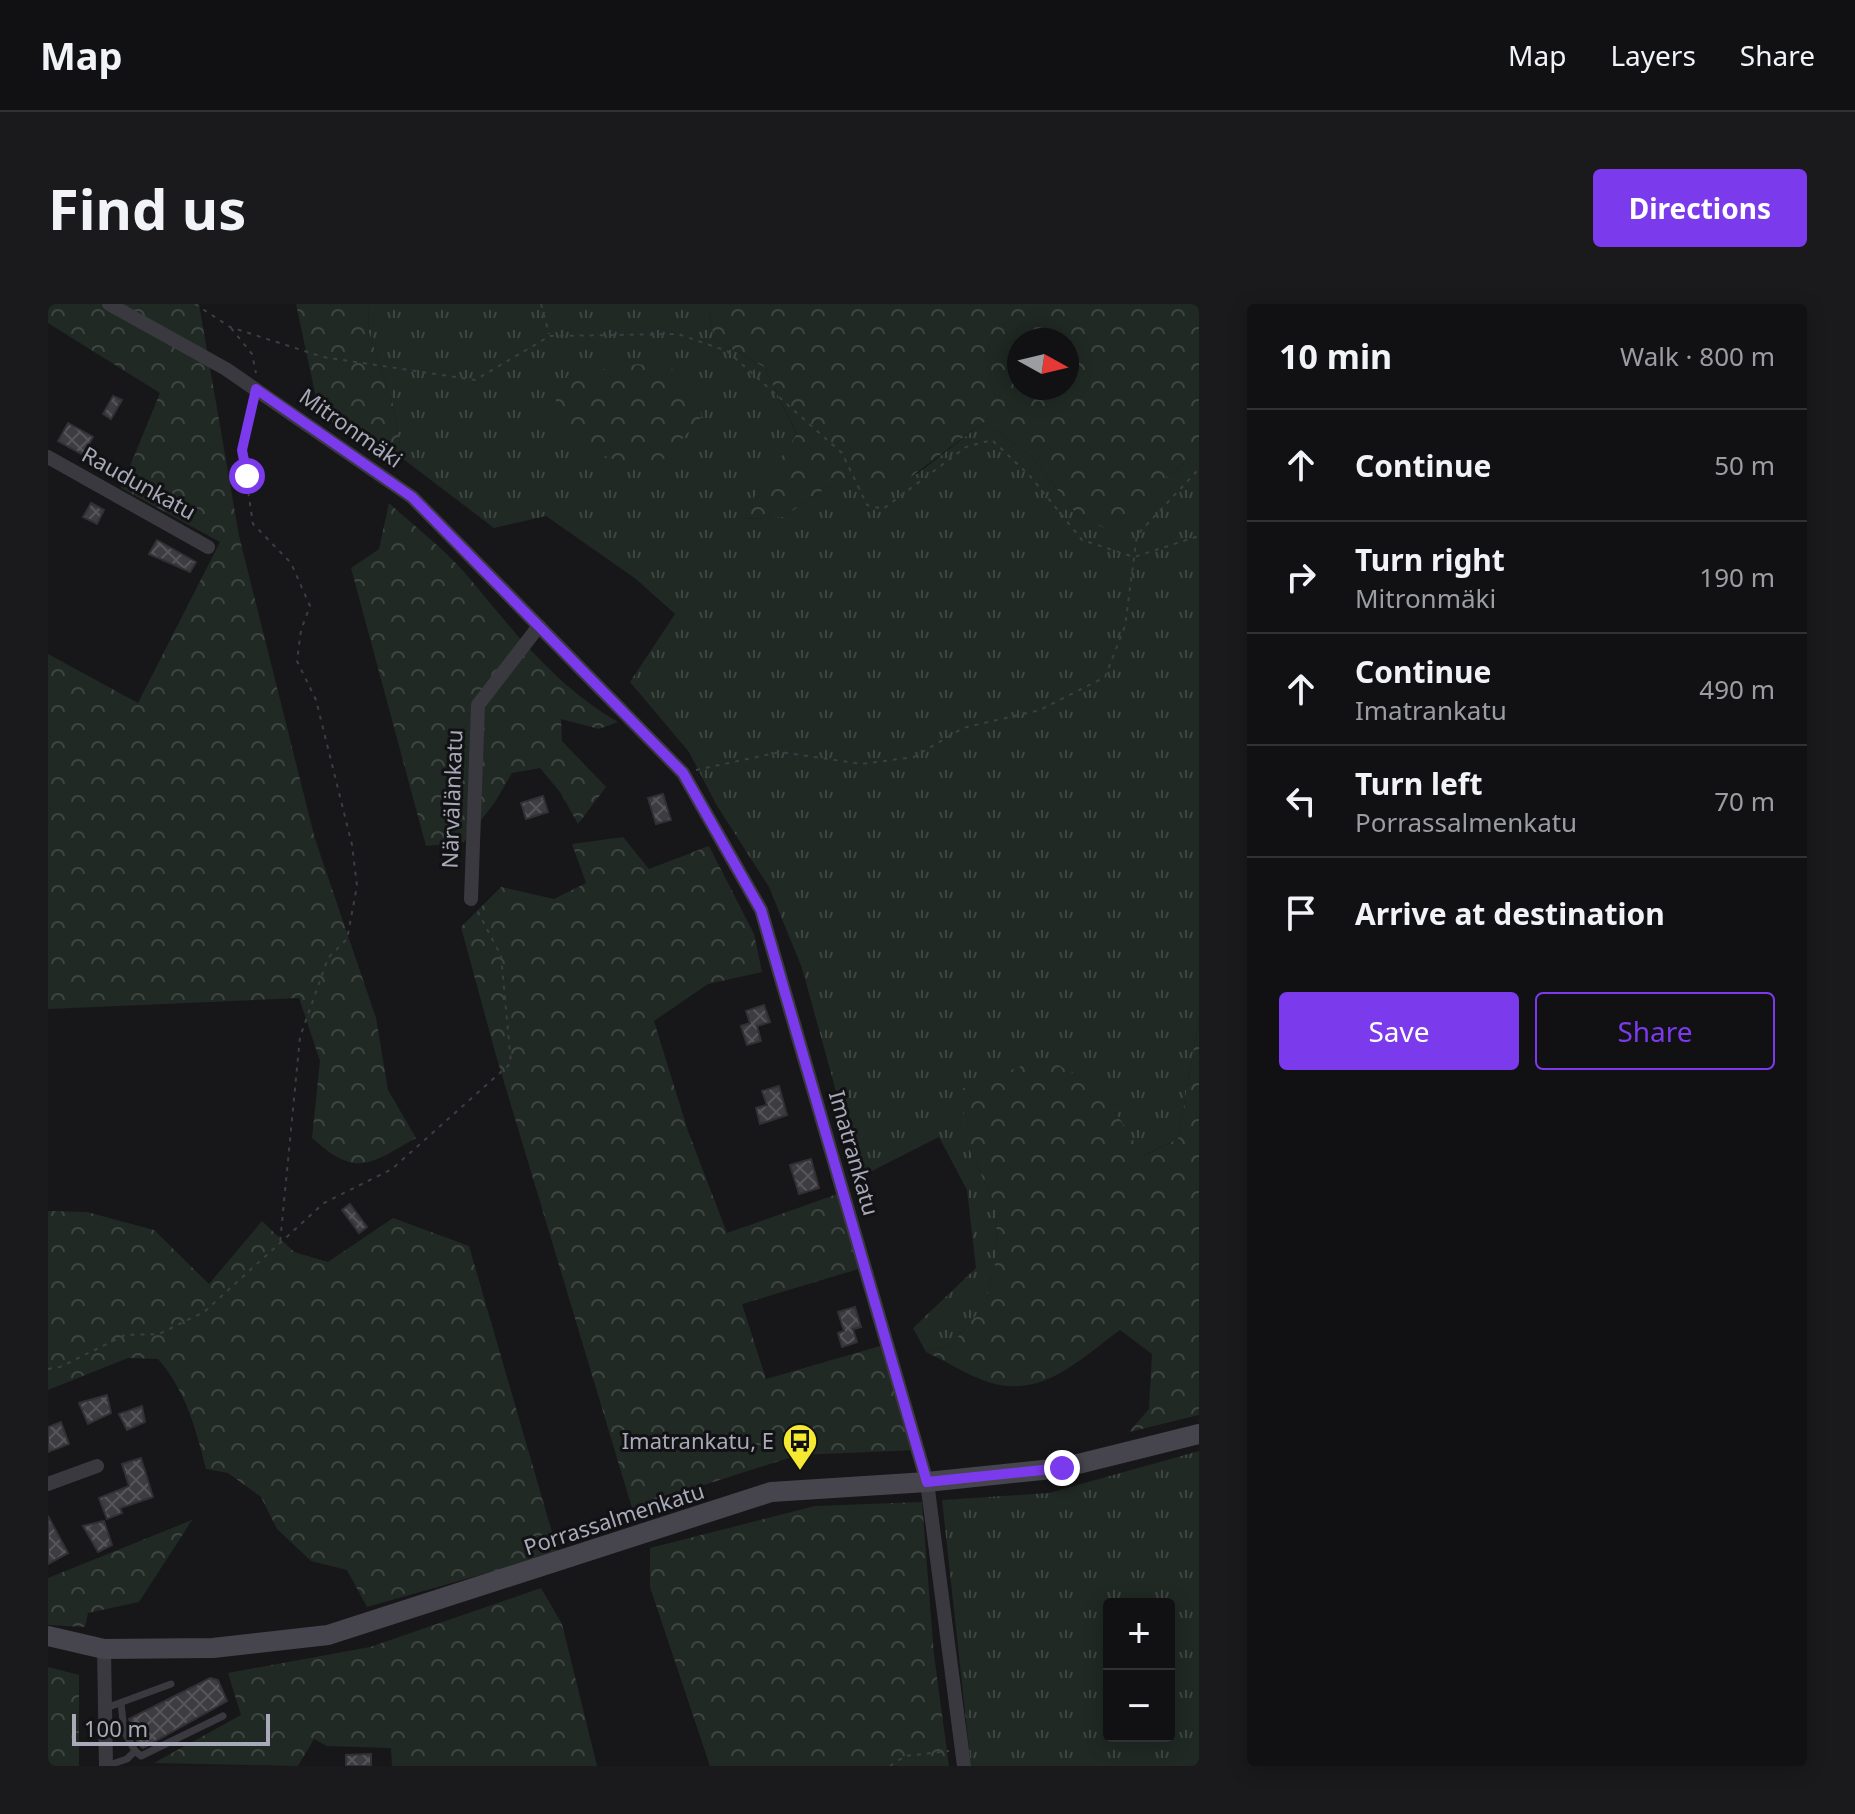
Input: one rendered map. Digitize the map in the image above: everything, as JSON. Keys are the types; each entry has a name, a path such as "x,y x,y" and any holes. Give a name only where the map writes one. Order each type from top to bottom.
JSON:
{"street":[{"name":"Mitronmäki","path":"109,304 256,389 412,497 539,626"},
{"name":"Raudunkatu","path":"48,457 208,547"},
{"name":"Imatrankatu","path":"539,626 683,773 761,910 927,1482 964,1766"},
{"name":"Närvälänkatu","path":"471,899 478,705 539,626"},
{"name":"Porrassalmenkatu","path":"48,1636 104,1649 213,1648 328,1635 771,1492 927,1482 1062,1468 1199,1434"},
{"path":"48,1484 97,1466"},
{"path":"104,1649 106,1766"}],"lane":[{"path":"106,1708 171,1684"},
{"path":"121,1703 124,1731 141,1756 223,1716"},
{"path":"106,1766 127,1759 135,1751"}],"path":[{"path":"195,304 230,327 323,357 475,380 550,336 678,334 727,351 842,453 867,505 883,509 966,447 992,440 1030,476 1082,540 1134,557 1199,536"},
{"path":"541,304 550,336"},
{"path":"230,327 252,354 256,389 242,450 253,524 291,563 310,606 301,630 297,661 316,700 352,845 357,886 347,939 328,958 319,989 305,1015 291,1107 280,1243"},
{"path":"683,773 780,752 862,764 914,757 963,728 1040,710 1105,677 1125,626 1137,535 1199,469"},
{"path":"48,1369 60,1367 125,1335 159,1334 204,1312 324,1203 392,1169 511,1063 501,956 471,899"},
{"path":"890,1766 905,1756 962,1749"}],"green space":[{"path":"48,304 199,304 239,536 315,839 376,1018 388,1090 416,1138 374,1160 352,1163 340,1159 312,1138 320,1061 299,998 48,1009 48,654 138,703 220,542 121,488 160,393 48,323"},
{"path":"296,304 369,304 368,330 393,404 402,458 391,469 319,412"},
{"path":"369,304 700,304 709,313 714,339 764,367 797,435 740,519 783,517 835,482 917,474 984,422 1032,457 1077,515 1121,535 1164,479 1199,452 1199,1020 1178,1139 1142,1156 1101,1089 966,1142 996,1207 997,1256 985,1305 951,1345 926,1352 913,1328 976,1268 967,1190 939,1137 864,1175 837,1095 802,968 769,887 716,804 689,752 630,682 675,614 636,579 546,516 494,528 402,458 393,404 368,330"},
{"path":"700,304 1199,304 1199,452 1164,479 1121,536 1077,515 1032,457 984,422 884,497 835,482 783,517 739,519 797,434 764,367 714,339 709,313"},
{"path":"638,364 683,371 702,416 666,458 638,470 589,449 550,413 568,375"},
{"path":"389,503 456,564 553,673 594,707 618,722 599,729 561,719 562,741 606,787 578,824 560,792 540,768 512,773 495,802 464,842 426,846 351,568 379,549"},
{"path":"623,837 649,869 709,846 754,934 762,972 708,984 654,1021 688,1131 727,1233 843,1192 865,1267 742,1304 766,1379 887,1344 918,1450 798,1455 632,1508 495,1052 461,927 501,887 554,899 586,883 572,844"},
{"path":"1199,1020 1199,1415 1129,1432 1149,1409 1152,1354 1120,1330 1065,1370 1034,1384 1018,1386 981,1380 926,1352 951,1345 985,1305 997,1256 996,1207 966,1142 962,1089 1044,1057 1101,1089 1143,1156 1178,1139"},
{"path":"48,1211 87,1212 154,1230 209,1284 262,1221 294,1252 328,1262 393,1218 469,1246 558,1553 367,1607 347,1570 311,1561 277,1529 261,1497 228,1473 206,1469 183,1397 158,1359 128,1358 48,1390"},
{"path":"1199,1451 1199,1766 971,1766 942,1500 1049,1493"},
{"path":"922,1502 934,1655 949,1766 710,1766 650,1587 650,1548 815,1506"},
{"path":"192,1520 139,1602 88,1613 85,1627 48,1625 48,1578"},
{"path":"541,1588 562,1624 597,1766 392,1766 391,1748 327,1746 314,1739 298,1766 154,1763 241,1715 228,1673 370,1647"},
{"path":"48,1667 79,1675 79,1766 48,1766"}],"building":[{"path":"113,396 122,400 111,419 103,414"},
{"path":"68,423 93,437 83,455 58,441"},
{"path":"91,503 104,510 97,524 83,517"},
{"path":"157,540 196,562 190,572 149,554"},
{"path":"663,794 671,820 656,824 648,798"},
{"path":"543,796 548,812 526,819 521,803"},
{"path":"764,1005 770,1022 757,1026 761,1041 747,1045 741,1026 750,1023 746,1011"},
{"path":"779,1086 787,1115 760,1124 756,1108 767,1105 762,1091"},
{"path":"811,1159 819,1188 799,1194 790,1165"},
{"path":"350,1204 367,1227 359,1233 342,1210"},
{"path":"855,1307 861,1327 853,1329 857,1342 842,1347 838,1333 844,1331 838,1312"},
{"path":"107,1395 111,1413 88,1424 79,1403"},
{"path":"142,1406 145,1422 127,1430 119,1414"},
{"path":"61,1422 69,1444 48,1452 48,1427"},
{"path":"141,1458 153,1497 120,1508 122,1513 107,1519 99,1498 129,1486 122,1464"},
{"path":"48,1516 68,1553 48,1564"},
{"path":"104,1521 112,1545 98,1552 83,1526"},
{"path":"210,1678 218,1680 227,1701 143,1748 138,1744 129,1719"},
{"path":"371,1754 371,1766 346,1766 346,1755"}],"place":[{"name":"Imatrankatu, E","path":"800,1472"}],"route":[{"path":"247,476 242,450 256,389 412,497 683,773 761,910 927,1482 1062,1468"}]}
